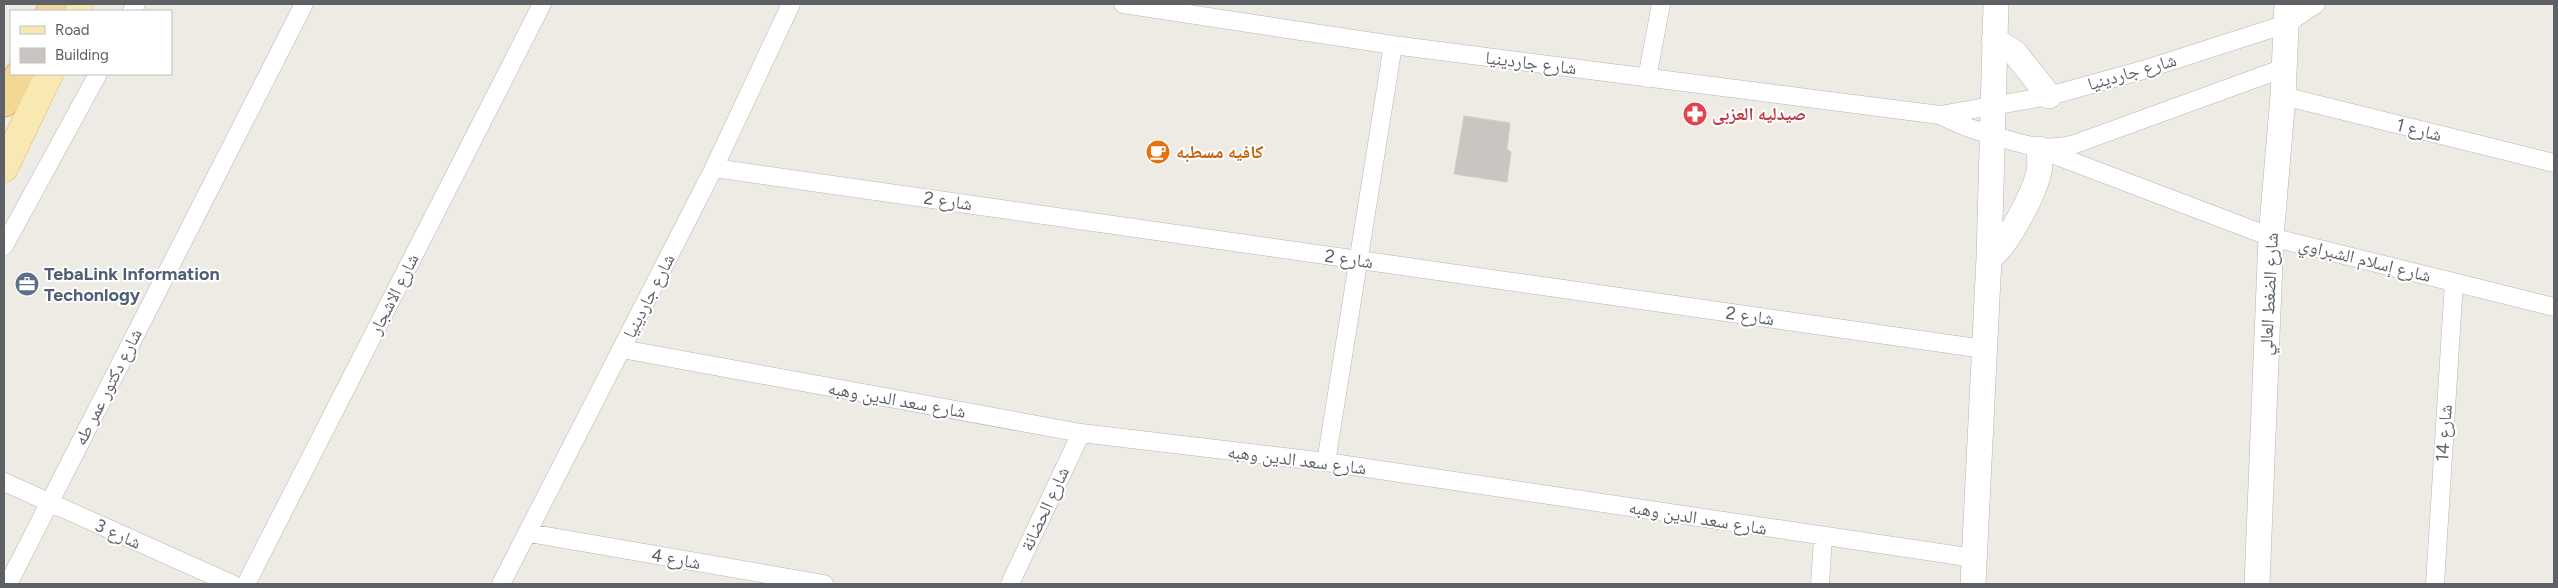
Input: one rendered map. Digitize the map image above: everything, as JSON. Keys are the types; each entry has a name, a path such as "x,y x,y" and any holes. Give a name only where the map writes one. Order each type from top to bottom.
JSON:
{"highway":[{"path":"4,103 18,75"}],"main road":[{"path":"4,168 49,75"}],"street":[{"name":"شارع دكتور عمر طه","path":"8,584 304,4"},
{"name":"شارع الاشجار","path":"246,584 542,4"},
{"name":"شارع جاردينيا","path":"501,584 529,533 714,168 791,4"},
{"name":"شارع جاردينيا","path":"1123,4 1393,45 1940,115 2049,96 2143,70 2316,4"},
{"path":"1647,78 1661,4"},
{"path":"1973,584 1990,258 1996,4"},
{"name":"شارع الضغط العالي","path":"2257,584 2271,237 2283,96 2287,14"},
{"path":"1994,40 2016,52 2049,96"},
{"path":"1326,462 1393,45"},
{"name":"شارع جاردينيا","path":"1940,115 1963,127 2039,149 2075,144 2284,68"},
{"path":"4,246 97,75"},
{"name":"شارع 1","path":"2283,96 2554,163"},
{"path":"1990,258 2007,241 2036,180 2040,166 2039,149"},
{"name":"شارع إسلام الشبراوي","path":"2039,149 2271,237 2554,307"},
{"name":"شارع 2","path":"714,168 1984,349"},
{"name":"شارع 14","path":"2435,584 2454,282"},
{"name":"شارع سعد الدين وهبه","path":"622,350 1080,433 1326,462 1974,558"},
{"name":"شارع الحضانة","path":"1010,584 1080,433"},
{"name":"شارع 3","path":"4,482 232,584"},
{"name":"شارع 4","path":"529,533 824,584"},
{"path":"1820,584 1823,537"}],"building":[{"path":"1464,116 1510,123 1507,149 1511,152 1507,182 1454,174"}],"place":[{"name":"صيدليه العزبى","path":"1695,114"},
{"name":"كافيه مسطبه","path":"1158,152"},
{"name":"TebaLink Information Techonlogy","path":"27,284"}]}
